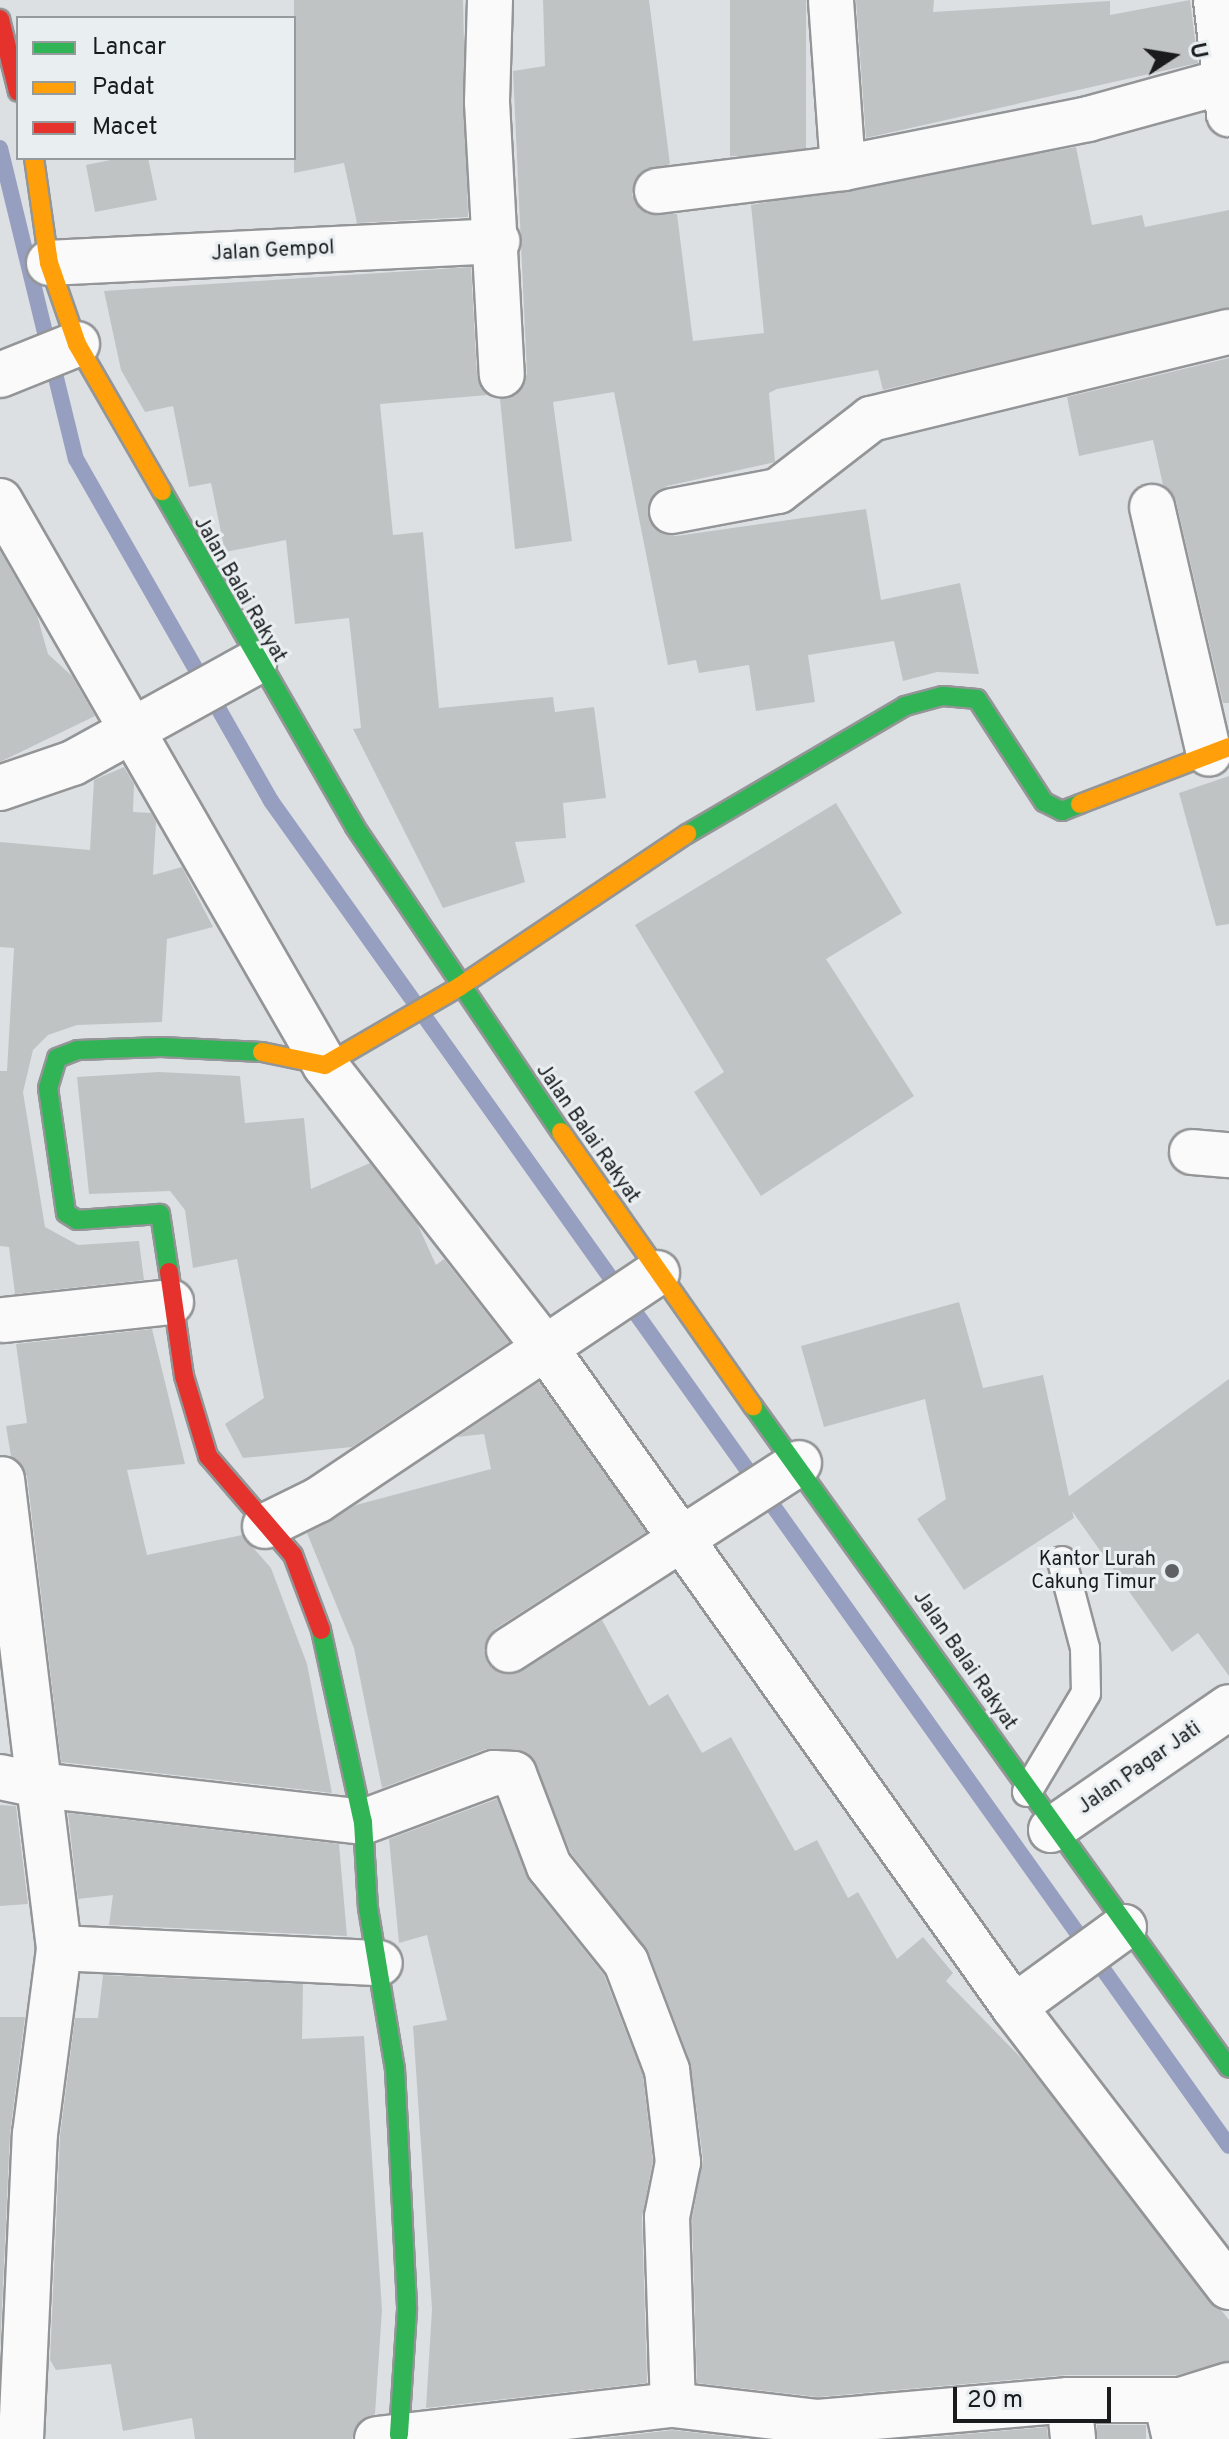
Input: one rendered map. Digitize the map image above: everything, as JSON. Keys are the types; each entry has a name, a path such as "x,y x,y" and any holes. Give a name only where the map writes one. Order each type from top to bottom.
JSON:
{"street":[{"path":"490,0 487,102 502,375"},
{"path":"831,0 843,168"},
{"path":"657,191 843,168 1088,119 1225,98 1216,0"},
{"path":"0,19 16,84"},
{"name":"Jalan Balai Rakyat","path":"34,160 49,263 68,349 237,671 459,987 642,1284 1027,1792 1113,1936 1229,2068"},
{"name":"Jalan Gempol","path":"49,263 497,241"},
{"path":"672,511 778,491 871,419 1229,332"},
{"path":"0,375 68,349"},
{"path":"0,501 341,1057 554,1342 686,1542 1229,2287"},
{"path":"1152,507 1219,750 1062,811 1044,802 977,699 943,696 905,706 698,827 459,987 341,1057 161,1047 78,1050 57,1058 48,1088 66,1213 77,1220 160,1214 171,1302 208,1456 293,1555 331,1657 363,1822 368,1908 380,1963 395,2069 407,2310 388,2437 522,2429 673,2405 818,2431 1071,2420 1193,2405 1220,2439"},
{"path":"0,788 73,763 237,671"},
{"path":"265,1526 318,1500 642,1284"},
{"path":"3,1320 171,1302"},
{"path":"509,1650 686,1542 784,1474"},
{"path":"2,1479 20,1781 59,1948 35,2134 16,2220 21,2439"},
{"name":"Jalan Pagar Jati","path":"1051,1830 1229,1707"},
{"path":"20,1781 363,1822 494,1773 514,1774 549,1866 626,1962 667,2070 678,2162 667,2217 673,2405"},
{"path":"1021,2002 1113,1936"},
{"path":"59,1948 380,1963"}],"lane":[{"path":"1027,1792 1086,1693 1085,1648 1062,1561"}],"building":[{"path":"294,0 463,0 468,217 357,223 344,163 294,173"},
{"path":"543,0 649,0 670,164 641,172 632,195 647,214 677,214 693,341 764,333 751,205 1076,147 1092,225 1142,215 1145,227 1229,210 1229,308 883,390 878,370 777,389 769,393 775,462 667,486 649,502 653,527 676,536 866,509 881,600 960,583 979,674 937,672 903,681 894,641 808,655 815,702 756,711 749,665 699,673 696,660 668,665 614,392 553,402 572,541 515,549 500,399 516,395 527,374 513,71 545,66"},
{"path":"730,0 806,0 806,156 730,156"},
{"path":"856,0 934,0 933,12 1110,1 1110,15 1190,0 1198,63 866,138"},
{"path":"110,160 148,160 157,200 95,212 86,165"},
{"path":"471,267 477,376 488,395 380,404 393,535 423,532 439,708 553,697 555,712 594,707 606,798 563,803 566,838 515,842 525,882 443,908 353,729 361,728 349,618 295,624 286,540 225,552 211,483 189,487 173,406 145,412 121,370 104,291"},
{"path":"1229,358 1229,703 1223,703 1176,501 1163,485 1153,440 1079,456 1067,397"},
{"path":"0,551 37,615 48,654 72,676 95,716 0,762"},
{"path":"124,767 134,784 133,812 151,813 156,822 153,875 182,867 213,927 167,939 162,1022 77,1025 48,1035 33,1050 23,1092 45,1227 78,1245 139,1241 144,1280 15,1294 9,1247 0,1246 0,1071 7,1071 14,948 0,947 0,842 90,850 94,780"},
{"path":"1229,776 1229,924 1216,926 1179,793"},
{"path":"836,803 902,913 826,959 914,1096 761,1196 694,1092 724,1072 635,925"},
{"path":"159,1072 240,1076 245,1123 304,1118 311,1189 370,1163 417,1223 436,1265 444,1259 509,1342 352,1447 243,1458 225,1424 264,1398 237,1259 193,1268 185,1210 170,1191 89,1194 77,1077"},
{"path":"959,1302 983,1388 1043,1375 1069,1496 1229,1379 1229,1676 1198,1633 1172,1652 1072,1511 1074,1518 964,1590 917,1519 946,1499 925,1399 824,1427 801,1346"},
{"path":"152,1329 185,1464 127,1470 147,1555 242,1535 271,1568 307,1664 332,1793 61,1762 27,1476 11,1456 6,1426 27,1423 16,1344"},
{"path":"539,1382 646,1532 495,1629 484,1650 488,1664 498,1672 522,1671 602,1620 649,1706 668,1694 702,1753 731,1737 795,1851 817,1840 848,1898 858,1892 897,1959 923,1937 953,1973 946,1981 1023,2060 1229,2320 1229,2361 1177,2375 1067,2375 818,2397 697,2383 692,2219 703,2159 690,2061 649,1953 571,1853 528,1753 486,1749 382,1788 354,1648 307,1533 356,1505 491,1469 484,1434 457,1437"},
{"path":"497,1799 529,1881 604,1975 643,2076 653,2161 642,2217 647,2383 426,2408 432,2309 413,2026 447,2020 427,1935 399,1943 389,1839"},
{"path":"0,1805 16,1806 28,1904 0,1906"},
{"path":"68,1813 339,1844 347,1936 109,1925 113,1895 78,1899"},
{"path":"103,1975 303,1984 302,2039 364,2036 382,2310 375,2414 362,2419 352,2439 195,2439 192,2418 123,2431 111,2364 56,2370 50,2360 60,2136 75,2018 98,2018"},
{"path":"0,2017 25,2017 10,2133 0,2351"},
{"path":"1097,2425 1146,2425 1146,2439 1097,2439"},
{"path":"1047,2427 1048,2439 910,2439"},
{"path":"673,2430 748,2439 596,2439"}],"waterway":[{"path":"0,148 76,459 271,801 1229,2146"}],"traffic: fast":[{"path":"162,491 355,827 561,1132"},
{"path":"687,834 905,706 943,696 977,699 1044,802 1062,811 1080,804"},
{"path":"169,1272 160,1214 77,1220 66,1213 48,1088 57,1058 78,1050 161,1047 262,1052"},
{"path":"753,1406 1229,2068"},
{"path":"321,1630 363,1822 368,1908 395,2069 407,2310 399,2435"}],"traffic: slow":[{"path":"34,160 49,263 77,344 162,491"},
{"path":"1080,804 1229,747"},
{"path":"262,1052 325,1065 459,987 687,834"},
{"path":"561,1132 753,1406"}],"traffic: jam":[{"path":"0,19 16,84"},
{"path":"169,1272 184,1376 208,1456 293,1555 321,1630"}],"place":[{"name":"Kantor Lurah Cakung Timur","path":"1172,1571"}]}
